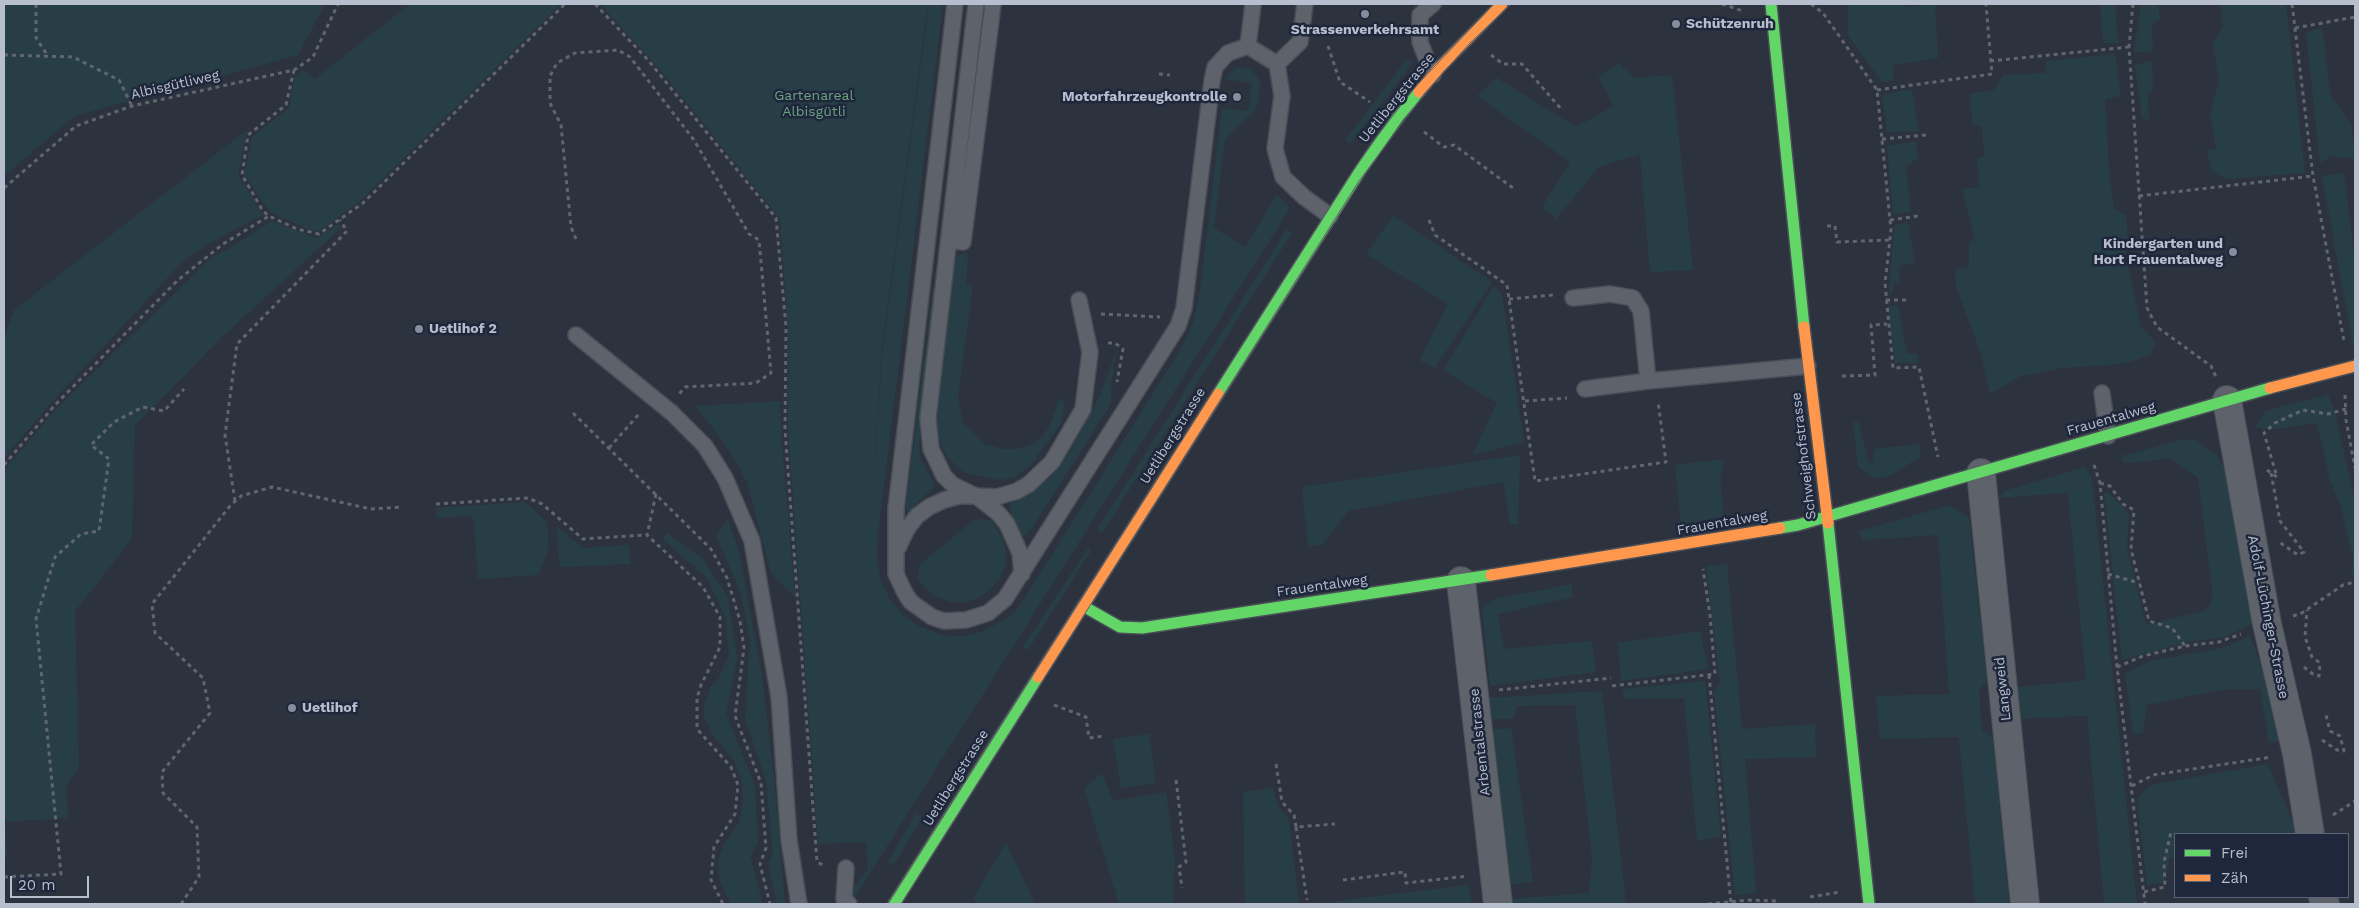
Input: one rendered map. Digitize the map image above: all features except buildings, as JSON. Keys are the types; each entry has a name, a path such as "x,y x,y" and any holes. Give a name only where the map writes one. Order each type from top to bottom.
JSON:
{"main road":[{"name":"Schweighofstrasse","path":"1771,4 1808,366 1832,555 1869,904"},
{"name":"Uetlibergstrasse","path":"894,904 1376,146 1433,75 1499,7"},
{"name":"Frauentalweg","path":"1083,606 1120,627 1142,628 1461,581 1788,526 1826,518 2228,400 2350,367"}],"street":[{"name":"Adolf-Lüchinger-Strasse","path":"2228,400 2267,624 2297,754 2320,826"},
{"name":"Langweid","path":"1981,473 2025,904"},
{"name":"Arbentalstrasse","path":"1461,581 1498,904"}],"lane":[{"path":"955,4 897,499 896,553 896,574 905,593 921,610 944,621 966,620 988,613 1005,599 1178,326 1184,308 1215,67 1228,53 1248,46"},
{"path":"976,4 928,418 928,433 931,449 944,476 953,485 976,496 998,513 1007,524 1020,554 1022,574"},
{"path":"949,240 963,242 993,4"},
{"path":"1248,46 1254,4"},
{"path":"1277,64 1300,42 1305,4"},
{"path":"1433,4 1420,15 1420,42 1433,75"},
{"path":"1480,4 1499,7"},
{"path":"1248,46 1277,64 1282,96 1276,150 1283,176 1304,197 1330,216"},
{"path":"1573,298 1610,294 1633,298 1641,310 1652,381"},
{"path":"896,553 917,516 929,507 959,496 997,497 1017,491 1039,476 1052,462 1084,409 1090,352 1080,306"},
{"path":"576,335 690,428 711,454 725,478 752,541 779,697 789,840 800,904"},
{"path":"1585,389 1808,366"},
{"path":"2102,393 2108,436"},
{"path":"845,872 844,899 849,904"}],"path":[{"path":"36,4 36,38 49,56"},
{"name":"Albisgütliweg","path":"4,188 76,126 132,106 294,70 313,56 338,4"},
{"path":"294,70 286,104 248,135 242,175 263,211 269,216 297,229 319,234 363,203 565,4"},
{"path":"595,4 648,60 776,218 786,327 786,440 817,862 845,872"},
{"path":"1722,4 1743,11"},
{"path":"1811,4 1823,13 1877,90 1890,220 1890,240 1885,284 1887,324 1893,368 1919,367 1939,460"},
{"path":"1877,90 1992,74 1986,4"},
{"path":"2133,4 2128,47 2147,308 2158,327 2210,366 2228,400"},
{"path":"2292,4 2313,176 2350,367 2346,409 2355,468"},
{"path":"2295,28 2355,17"},
{"path":"1328,46 1340,82 1370,102"},
{"path":"1990,61 2128,47"},
{"path":"576,239 571,227 561,125 550,102 550,76 557,63 574,53 618,50 630,57 694,140 749,234 759,240 771,373 756,383 685,387 676,396 654,398 609,448"},
{"path":"4,54 73,57 119,80 132,106"},
{"path":"1491,55 1503,64 1522,64 1562,110"},
{"path":"1159,74 1170,75"},
{"path":"1424,132 1444,147 1454,145 1513,188"},
{"path":"1882,139 1926,135"},
{"path":"2139,196 2313,176"},
{"path":"4,465 55,405 178,280 223,244 269,216"},
{"path":"1890,220 1918,216"},
{"path":"235,501 224,434 236,344 347,231 340,220"},
{"path":"1429,220 1435,235 1507,285 1535,481 1666,462 1652,381"},
{"path":"1827,226 1835,226 1837,242 1890,240"},
{"path":"1509,299 1564,294 1573,298"},
{"path":"1886,300 1908,300"},
{"path":"1080,306 1181,318"},
{"path":"1842,376 1875,375 1871,325 1887,324"},
{"path":"1089,345 1115,343 1124,349 1113,398 1126,409"},
{"path":"4,876 61,874 36,619 55,557 81,534 99,531 109,459 91,445 114,422 143,407 164,410 184,389"},
{"path":"1525,401 1577,397 1585,389"},
{"path":"2259,465 2277,477 2264,433 2275,423 2302,410 2328,414 2346,409"},
{"path":"573,412 712,549 727,578 740,621 744,648 735,716 761,783 766,848 760,864 770,904"},
{"path":"2092,458 2100,483 2117,667 2145,904"},
{"path":"2271,473 2280,521 2304,552 2298,555 2282,543 2275,542"},
{"path":"2100,483 2110,486 2123,504 2134,510 2131,549 2149,621 2172,628 2185,646"},
{"path":"181,904 199,877 197,827 163,793 162,772 210,713 203,678 155,633 152,604 241,496 272,487 371,509 402,507"},
{"path":"648,535 656,493"},
{"path":"436,504 528,498 542,504 583,539 648,535 703,587 720,617 720,647 701,685 698,698 697,729 731,767 738,785 735,814 714,847 711,880 723,904"},
{"path":"1612,686 1715,674 1710,615 1702,567"},
{"path":"2108,574 2140,584"},
{"path":"2288,617 2298,615 2307,610 2343,585 2355,582"},
{"path":"2301,666 2308,668 2314,676 2320,676 2320,663 2312,657 2305,636 2307,610"},
{"path":"2117,667 2143,656 2185,646 2219,642 2244,633"},
{"path":"1709,675 1731,903"},
{"path":"1496,690 1611,678"},
{"path":"1054,705 1086,717 1089,738 1104,736"},
{"path":"2318,739 2337,750 2344,750 2340,736 2330,732 2326,715"},
{"path":"2132,786 2153,775 2276,757"},
{"path":"1276,764 1282,802 1294,815 1307,900"},
{"path":"1176,780 1186,862 1179,867 1182,888"},
{"path":"2320,826 2355,801"},
{"path":"1296,827 1335,824"},
{"path":"2144,892 2166,887 2164,862 2171,832"},
{"path":"1343,880 1405,872 1406,883 1470,876"},
{"path":"1810,897 1840,892"},
{"path":"1708,904 1778,901"}],"green space":[{"path":"4,4 325,4 298,55 74,116 4,176"},
{"path":"410,4 561,4 359,202 328,225 315,232 270,212 244,175 252,137 289,108 295,76 304,70 315,79"},
{"name":"Gartenareal Albisgütli","path":"600,4 928,4 882,348 868,556 883,348 929,4 943,4 877,542 877,561 881,581 890,600 904,616 921,627 942,635 963,636 981,632 1006,619 1019,607 1182,347 1194,320 1200,291 1222,108 1248,111 1252,83 1224,79 1236,68 1243,67 1251,69 1260,81 1258,103 1255,110 1225,139 1214,228 1245,247 1277,194 1290,208 853,900 851,898 855,885 868,869 866,842 818,844 788,431 788,328 780,219 658,67"},
{"path":"1848,4 1905,4 1905,7 1935,4 1938,58 1893,65 1893,81 1882,82 1848,36"},
{"path":"2100,4 2115,4 2118,43 2103,43"},
{"path":"2141,4 2158,4 2160,19 2152,24 2153,51 2134,53"},
{"path":"2220,4 2286,4 2305,173 2227,179 2211,171 2207,150 2216,150 2210,114 2219,80 2213,45 2223,25"},
{"path":"2321,28 2324,38 2330,95 2351,123 2355,159 2332,156 2320,163 2306,32"},
{"path":"2115,54 2121,96 2105,99 2109,169 2114,209 2126,215 2128,240 2123,242 2141,326 2156,343 2151,354 2133,361 2119,364 2063,368 2021,376 1990,394 1981,354 1956,286 1955,270 1969,266 1969,243 1975,239 1962,189 1979,187 1977,159 1984,156 1982,126 1973,125 1969,94 1995,90 2003,75 2046,73 2046,61"},
{"path":"1407,59 1412,64 1350,144 1345,140"},
{"path":"2152,61 2153,89 2148,95 2149,120 2142,118 2135,65"},
{"path":"1619,63 1634,78 1672,75 1693,270 1650,272 1640,154 1599,167 1556,219 1542,207 1570,162 1477,96 1497,78 1576,127 1614,106 1598,77"},
{"path":"1912,89 1919,131 1887,132 1882,95"},
{"path":"247,130 238,175 263,215 215,240 186,258 50,404 4,458 4,339 14,310"},
{"path":"1916,141 1918,158 1906,166 1911,212 1893,214 1887,146"},
{"path":"2344,173 2355,263 2355,345 2353,346 2322,176"},
{"path":"1393,216 1492,282 1435,368 1419,360 1448,304 1366,254"},
{"path":"272,221 316,238 338,225 342,227 221,338 135,425 132,539 75,611 79,767 66,786 68,818 5,822 7,857 4,857 4,470 57,408 213,256 229,249"},
{"path":"1908,222 1915,262 1900,266 1899,283 1895,282 1892,293 1889,292 1894,226"},
{"path":"1287,229 1292,233 1102,533 1097,530"},
{"path":"968,253 966,285 972,286 972,291 958,398 963,423 984,444 1003,449 1017,449 1033,444 1043,436 1050,425 1059,399 1063,400 1065,405 1060,425 1029,467 1015,477 1000,480 965,473 948,458 939,441 937,424 949,296 956,255"},
{"path":"1494,286 1502,295 1524,442 1472,455 1497,403 1443,370"},
{"path":"933,288 936,289 919,447 921,460 935,486 907,513 906,504"},
{"path":"1888,306 1898,306 1907,353 1918,354 1918,363 1895,363"},
{"path":"1118,346 1112,377 1111,401 1107,410 1029,533 1022,537 1010,511 1010,503 1033,491 1051,477 1071,449 1100,396"},
{"path":"2328,394 2335,413 2355,502 2355,574 2351,575 2353,559 2341,507 2330,481 2317,423 2271,430 2254,427 2266,411"},
{"path":"780,401 795,598 771,573 747,482 727,447 696,406"},
{"path":"1853,422 1859,422 1868,462 1873,463 1874,449 1919,444 1921,456 1892,475 1875,479 1858,466"},
{"path":"2194,439 2217,455 2230,478 2254,623 2224,637 2188,642 2122,660 2104,493 2108,492 2129,514 2127,547 2146,625 2203,611 2211,605 2212,589 2198,478 2170,458 2134,463 2122,462 2122,456 2181,440"},
{"path":"1520,455 1518,524 1510,524 1503,482 1348,511 1323,544 1308,547 1302,487"},
{"path":"1725,459 1720,478 1724,517 1681,525 1675,465"},
{"path":"2085,467 2092,479 2137,904 2087,904 2104,902 2087,716 2013,719 2009,688 2086,680 2068,493 1998,498 2007,490"},
{"path":"524,502 547,522 549,548 538,575 478,579 474,520 469,516 437,518 436,508"},
{"path":"1950,505 1969,518 1987,680 1979,690 1982,730 1993,738 2009,904 1975,904 1959,737 1880,739 1876,696 1949,694 1938,535 1862,540 1859,531"},
{"path":"979,519 992,521 1002,538 1006,551 1005,567 1000,578 981,597 967,602 951,602 936,596 925,588 918,579 919,565 973,521"},
{"path":"728,520 739,551 762,675 774,778 785,904 777,904 768,863 773,854 766,780 745,719 750,641 741,594 716,535"},
{"path":"556,526 583,548 629,545 631,564 560,567"},
{"path":"667,533 703,559 728,597 737,658 726,714 755,787 758,843 750,856 763,904 731,904 719,879 718,861 723,846 739,822 743,802 742,781 735,762 712,734 704,717 704,704 711,687 718,680 729,654 725,616 706,577 662,539"},
{"path":"1088,548 1091,551 1028,650 1022,648"},
{"path":"1727,564 1742,729 1815,724 1816,757 1745,759 1756,893 1735,895 1714,691 1720,683 1706,566"},
{"path":"1572,584 1573,597 1498,614 1504,649 1592,641 1596,672 1490,686 1482,608 1495,599"},
{"path":"1700,631 1708,669 1621,681 1618,643"},
{"path":"2250,636 2268,685 2280,741 2269,743 2260,689 2219,690 2147,705 2143,733 2133,734 2125,674 2150,661 2222,648"},
{"path":"1705,681 1721,836 1697,841 1684,698 1624,699 1623,689"},
{"path":"1602,691 1626,904 1510,904 1509,899 1589,893 1592,858 1575,705 1517,706 1513,719 1489,719 1488,698"},
{"path":"1511,728 1533,882 1506,885 1487,730"},
{"path":"1149,734 1156,783 1121,788 1113,739"},
{"path":"2268,764 2298,833 2174,833 2174,858 2169,859 2165,883 2147,885 2137,799 2150,785"},
{"path":"1102,773 1113,801 1166,792 1175,860 1173,904 1119,904 1084,788"},
{"path":"1273,788 1278,806 1289,820 1299,904 1245,904 1243,792"},
{"path":"916,813 923,818 893,865 888,861"},
{"path":"1006,842 1035,904 979,904 973,899"},
{"path":"1468,885 1472,904 1317,904 1369,897"}],"tram line":[{"path":"888,904 1371,144 1416,86 1494,4"},
{"path":"901,904 1359,181 1424,94 1470,43 1511,4"}],"traffic: fast":[{"path":"1771,4 1804,327"},
{"path":"1218,394 1360,171 1398,117 1419,92"},
{"path":"1780,528 1798,525 2270,388"},
{"path":"1828,523 1869,904"},
{"path":"1083,606 1120,627 1142,628 1491,575"},
{"path":"894,904 1038,677"}],"traffic: slow":[{"path":"1419,92 1439,68 1502,4"},
{"path":"1804,327 1828,523"},
{"path":"2270,388 2355,366"},
{"path":"1038,677 1218,394"},
{"path":"1491,575 1780,528"}],"place":[{"name":"Strassenverkehrsamt","path":"1365,14"},
{"name":"Schützenruh","path":"1676,24"},
{"name":"Motorfahrzeugkontrolle","path":"1237,97"},
{"name":"Kindergarten und Hort Frauentalweg","path":"2233,252"},
{"name":"Uetlihof 2","path":"419,329"},
{"name":"Uetlihof","path":"292,708"}]}
